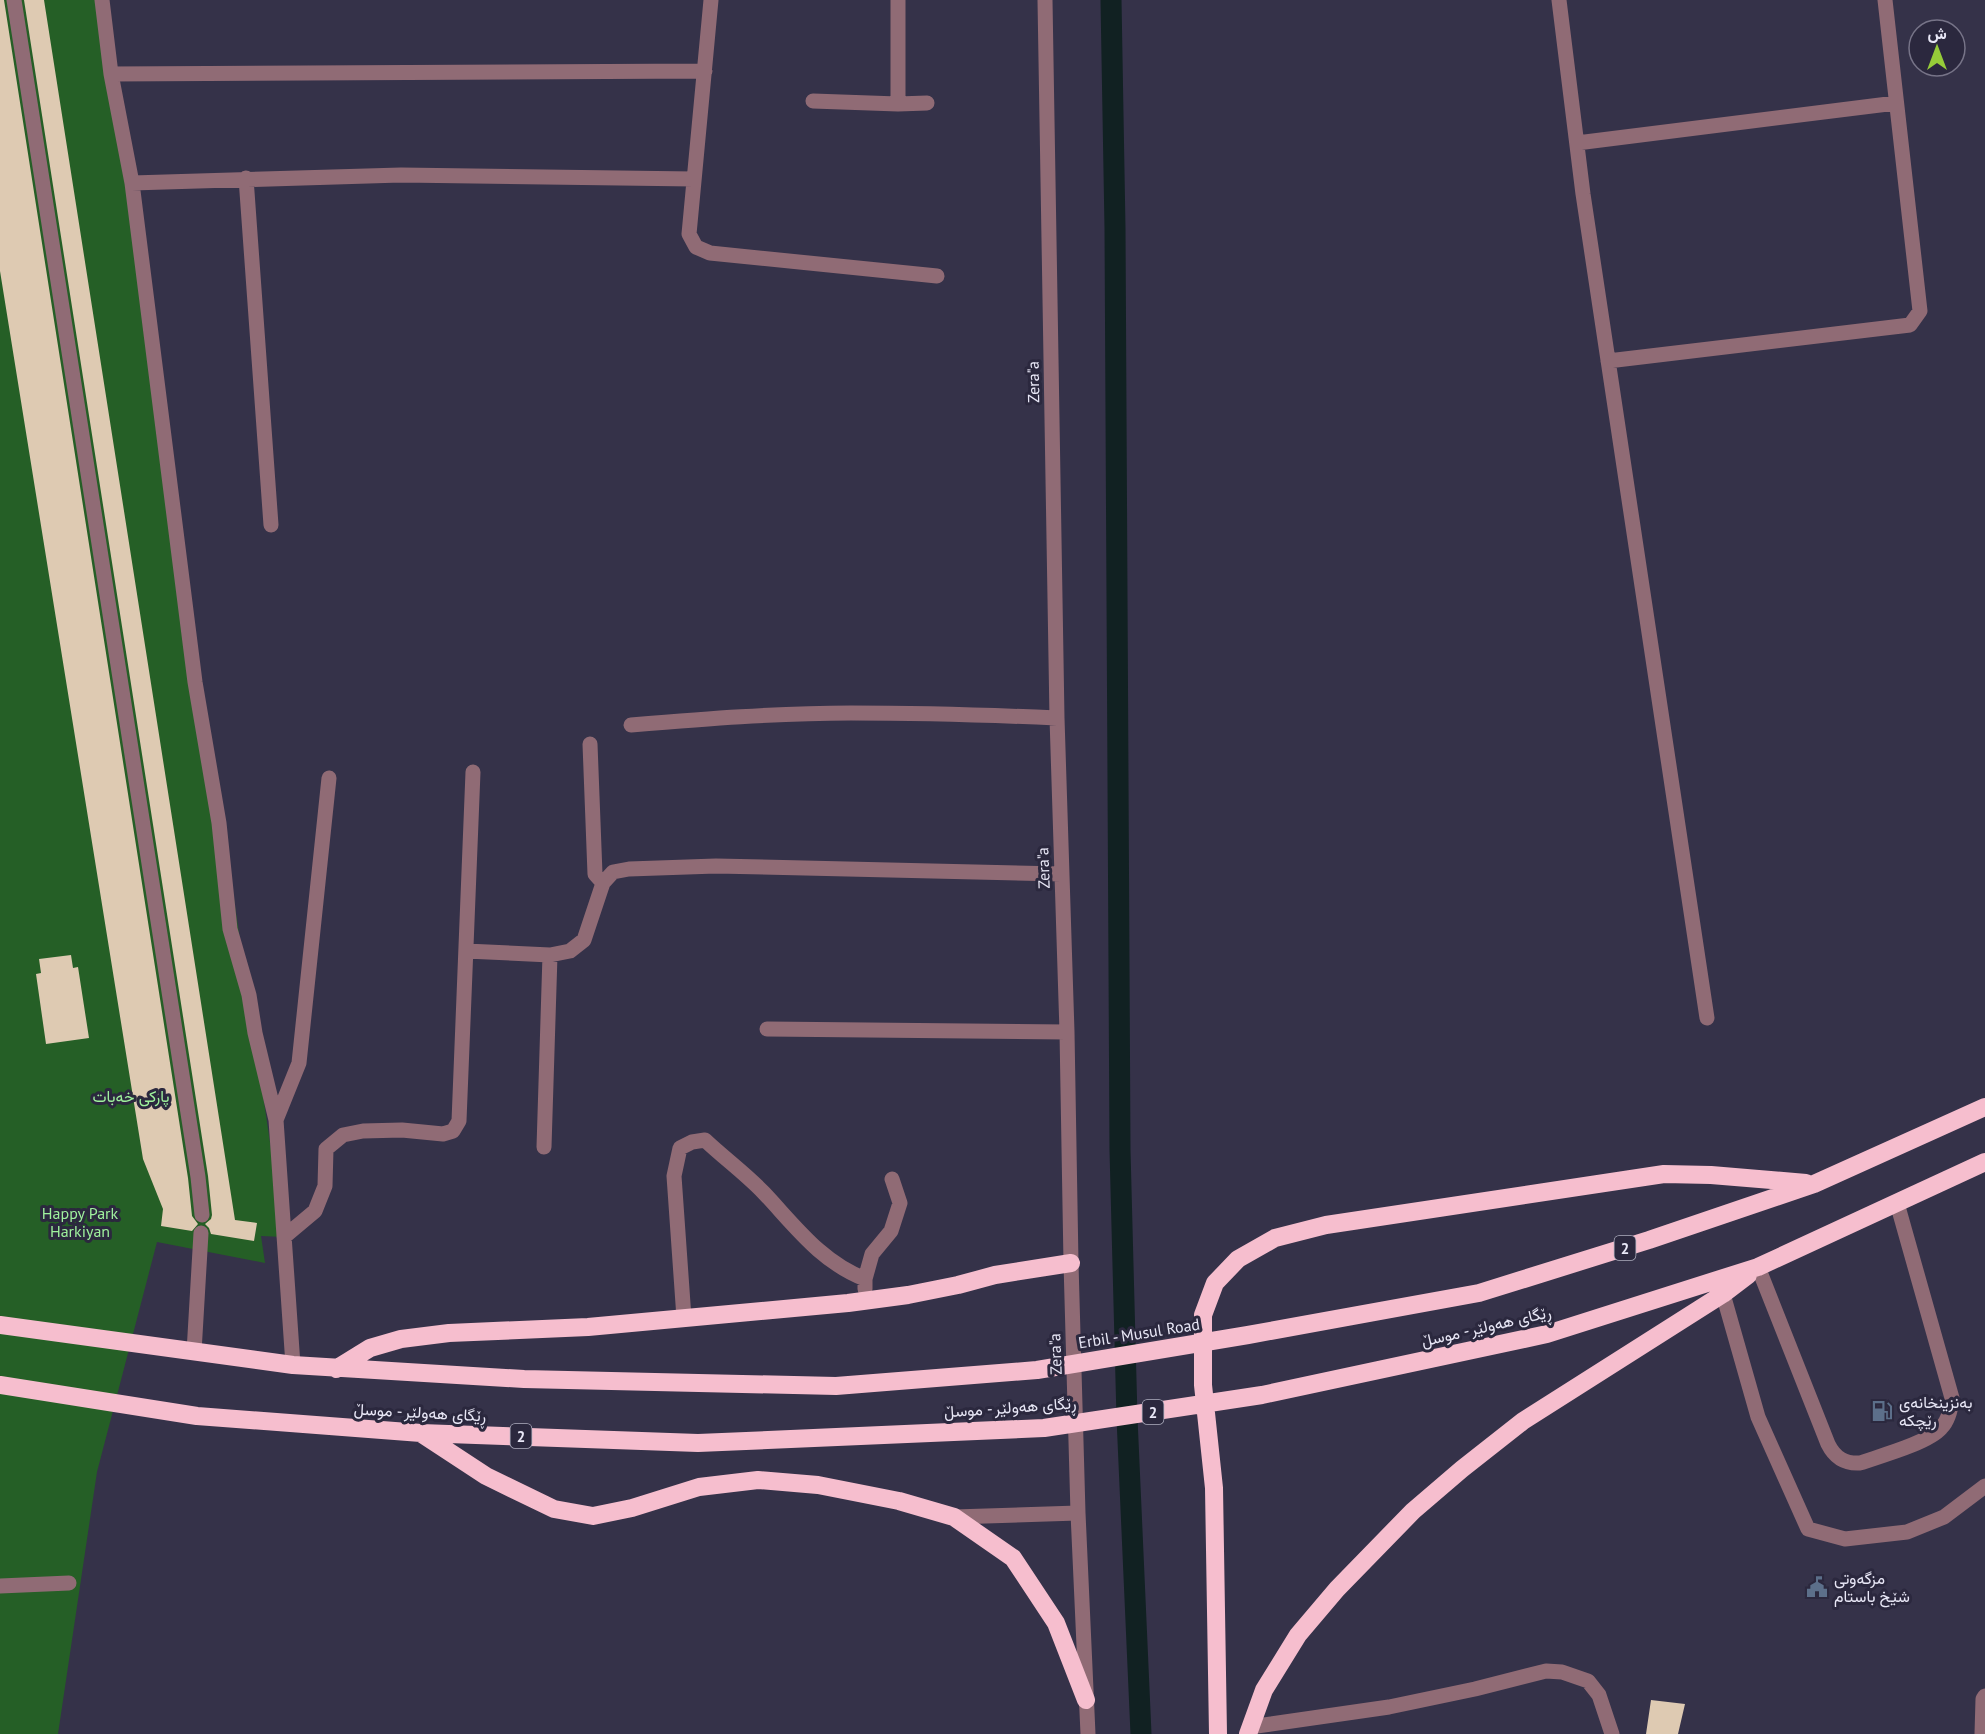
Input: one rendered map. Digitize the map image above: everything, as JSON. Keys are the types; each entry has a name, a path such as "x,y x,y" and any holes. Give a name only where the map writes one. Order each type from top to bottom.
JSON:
{"highway":[{"name":"ڕێگای هەولێر - موسڵ","path":"1248,1335 1479,1293 1649,1240 1814,1184 1985,1107"},
{"name":"ڕێگای هەولێر - موسڵ","path":"0,1385 197,1416 421,1432 698,1443 1044,1428 1262,1395 1547,1334 1758,1267 1985,1162"},
{"path":"1218,1734 1214,1488 1203,1385 1203,1315 1215,1283 1238,1259 1275,1238 1326,1225 1664,1174 1711,1175 1814,1184"},
{"path":"336,1369 370,1348 401,1340 449,1333 588,1327 864,1301 958,1285 995,1275 1071,1263"},
{"path":"1249,1731 1264,1690 1298,1635 1337,1589 1413,1511 1523,1421 1723,1294 1758,1267"},
{"name":"2","path":"0,1326 336,1369"},
{"name":"Erbil - Musul Road","path":"336,1369 525,1378 836,1386 1037,1370 1248,1335"},
{"path":"421,1432 486,1476 554,1509 593,1516 632,1508 699,1487 758,1480 818,1485 899,1502 954,1517 1013,1558 1056,1623 1086,1700"}],"street":[{"path":"14,0 197,1165 202,1215"},
{"path":"102,0 111,74 132,183 195,682 219,823 230,929 249,994 255,1033 276,1120 293,1365"},
{"path":"711,0 689,234 696,247 710,253 937,276"},
{"path":"898,0 898,104"},
{"name":"Zera\"a","path":"1045,0 1057,717 1078,1513 1088,1734"},
{"path":"1559,0 1608,361 1707,1018"},
{"path":"1608,361 1910,325 1920,311 1885,0"},
{"path":"111,74 705,71"},
{"path":"813,100 927,103"},
{"path":"1577,143 1896,103"},
{"path":"132,183 246,178 401,176 694,179"},
{"path":"246,178 271,525"},
{"path":"631,725 720,717 849,713 1057,717"},
{"path":"590,744 595,874 603,883"},
{"path":"284,1237 315,1211 325,1186 326,1149 343,1135 363,1131 402,1130 443,1134 453,1131 459,1121 473,772"},
{"path":"276,1120 299,1063 329,778"},
{"path":"466,951 550,955 570,951 584,939 603,883 613,872 629,869 716,866 1061,874"},
{"path":"544,1147 550,955"},
{"path":"767,1029 1066,1032"},
{"path":"684,1318 674,1176 680,1148 692,1142 705,1140 762,1191 801,1236 849,1273 865,1279"},
{"path":"864,1301 865,1279 872,1254 891,1231 900,1203 892,1179"},
{"path":"1758,1267 1828,1444 1837,1458 1852,1464 1860,1463 1925,1439 1942,1427 1951,1408 1952,1398 1897,1203"},
{"path":"194,1352 201,1233"},
{"path":"1723,1294 1758,1417 1808,1529 1845,1539 1907,1532 1944,1517 1985,1486"},
{"path":"954,1517 1078,1513"},
{"path":"0,1586 69,1583"},
{"path":"1249,1731 1389,1707 1546,1671 1562,1672 1588,1681 1599,1695 1612,1734"},
{"path":"1982,1734 1985,1696"}],"green space":[{"name":"پارکی خەبات","path":"0,0 101,0 284,1237 261,1236 265,1263 157,1242 97,1472 58,1734 0,1734"}],"building":[{"path":"0,0 4,0 188,1178 192,1216 198,1224 192,1231 161,1226 163,1209 143,1159 0,271"},
{"path":"24,0 44,0 235,1220 257,1223 254,1241 211,1234 205,1224 212,1215 208,1176"},
{"path":"71,955 73,968 78,967 89,1038 46,1044 36,974 41,973 39,959"},
{"path":"1651,1700 1685,1704 1678,1734 1646,1734"}],"waterway":[{"path":"1111,0 1115,228 1120,1150 1127,1418 1141,1734"}],"place":[{"name":"بەنزینخانەی رێچکە","path":"1882,1411"},
{"name":"مزگەوتی شێخ باستام","path":"1817,1587"}],"park label":[{"name":"Happy Park Harkiyan","path":"80,1222"}]}
